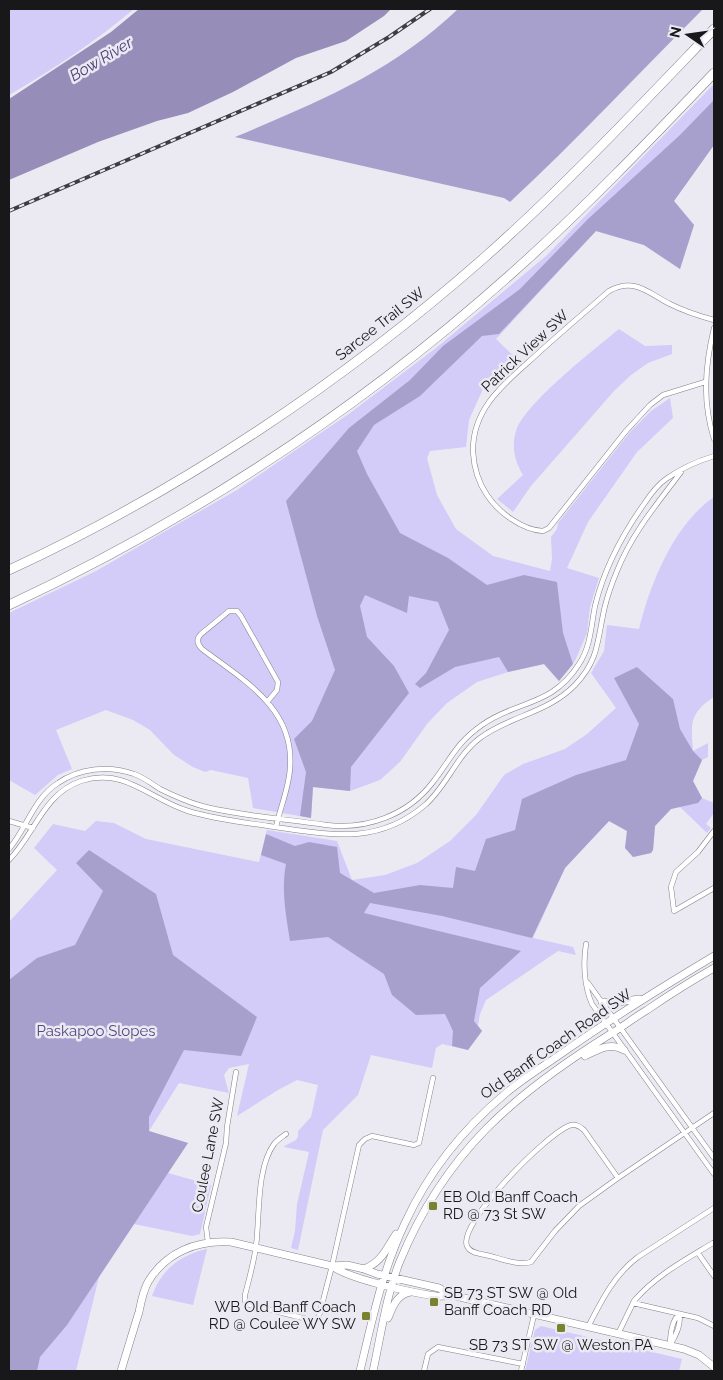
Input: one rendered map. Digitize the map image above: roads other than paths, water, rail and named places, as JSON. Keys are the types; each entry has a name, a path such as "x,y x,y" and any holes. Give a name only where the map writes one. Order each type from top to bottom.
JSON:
{"highway":[{"name":"Sarcee Trail SW","path":"9,570 90,530 208,462 279,416 375,347 448,289 517,228 579,169 714,29"},
{"path":"9,605 94,563 224,488 286,448 394,371 475,306 548,241 607,185 714,73"}],"main road":[{"name":"Old Banff Coach Road SW","path":"360,1371 381,1284 395,1244 411,1211 446,1156 487,1110 508,1092 613,1018 714,956"},
{"name":"Old Banff Coach Road SW","path":"373,1371 394,1278 421,1216 458,1159 496,1117 528,1091 688,982 714,968"},
{"path":"602,1002 612,1003 644,998"},
{"path":"566,1064 605,1047 617,1046 624,1050"},
{"path":"364,1269 374,1265 381,1258 411,1211"},
{"path":"121,1371 148,1283 162,1264 178,1253 208,1242 231,1242 332,1266 347,1265 364,1269 439,1288 451,1295 670,1346 699,1355 714,1367"},
{"path":"332,1266 344,1274 381,1284 438,1297 451,1295"},
{"path":"380,1342 396,1301 404,1294 417,1292"}],"street":[{"name":"Patrick View SW","path":"705,382 663,395 650,406 626,431 549,528 543,531 531,529 504,514 489,498 481,484 474,466 473,444 478,422 489,401 543,349 609,291 620,286 637,286 671,304 714,320"},
{"path":"714,328 705,382 708,417 714,439"},
{"path":"9,849 36,805 56,784 78,773 103,769 119,770 134,774 183,800 216,809 344,827 362,825 385,818 407,807 424,793 462,742 490,720 556,690 572,675 586,650 591,635 597,601 607,570 623,536 656,489 666,479 714,456"},
{"path":"9,860 19,850 45,808 60,792 79,782 94,778 118,779 133,784 180,808 214,818 340,836 364,834 389,827 409,817 429,801 443,786 469,748 496,727 558,700 584,674 598,646 607,599 626,550 649,512 682,471"},
{"path":"268,701 278,690 278,682 241,616 237,611 229,611 200,634 198,643 202,649 268,701 285,730 290,756 289,776 276,827"},
{"path":"462,742 469,748"},
{"path":"103,769 103,778"},
{"path":"180,808 183,800"},
{"path":"385,818 389,827"},
{"path":"9,821 33,828"},
{"path":"714,831 704,845 676,872 671,887 674,911 714,888"},
{"path":"586,944 584,959 589,997 624,1050 714,1174"},
{"path":"587,982 714,1158"},
{"name":"Coulee Lane SW","path":"208,1242 206,1227 226,1143 226,1127 236,1072"},
{"path":"286,1134 275,1143 268,1156 258,1202 259,1220 256,1248 245,1301 250,1305 315,1321 332,1266 359,1146 365,1139 372,1136 414,1145 418,1143 433,1078"},
{"path":"618,1178 584,1130 580,1126 571,1126 535,1151 504,1182 475,1222 466,1238 467,1246 473,1252 480,1254 522,1264 531,1262 569,1215 592,1196 714,1113"},
{"path":"588,1327 613,1281 627,1265 714,1208"},
{"path":"618,1334 637,1297 659,1277 713,1243"},
{"path":"698,1253 714,1276"},
{"path":"633,1303 698,1318 714,1326"},
{"path":"521,1371 534,1314"},
{"path":"670,1346 670,1336 675,1318 679,1314"},
{"path":"424,1371 428,1354 438,1347 523,1364"}],"water":[{"name":"Bow River","path":"139,9 391,9 384,16 346,41 296,58 233,92 188,113 157,121 98,142 9,180 9,99 111,32"}],"railway":[{"path":"9,211 331,72 389,37 430,9"}],"place":[{"name":"EB Old Banff Coach RD @ 73 St SW","path":"433,1206"},
{"name":"SB 73 ST SW @ Old Banff Coach RD","path":"434,1302"},
{"name":"WB Old Banff Coach RD @ Coulee WY SW","path":"366,1316"},
{"name":"SB 73 ST SW @ Weston PA","path":"561,1328"}],"park label":[{"name":"Paskapoo Slopes","path":"96,1031"}]}
